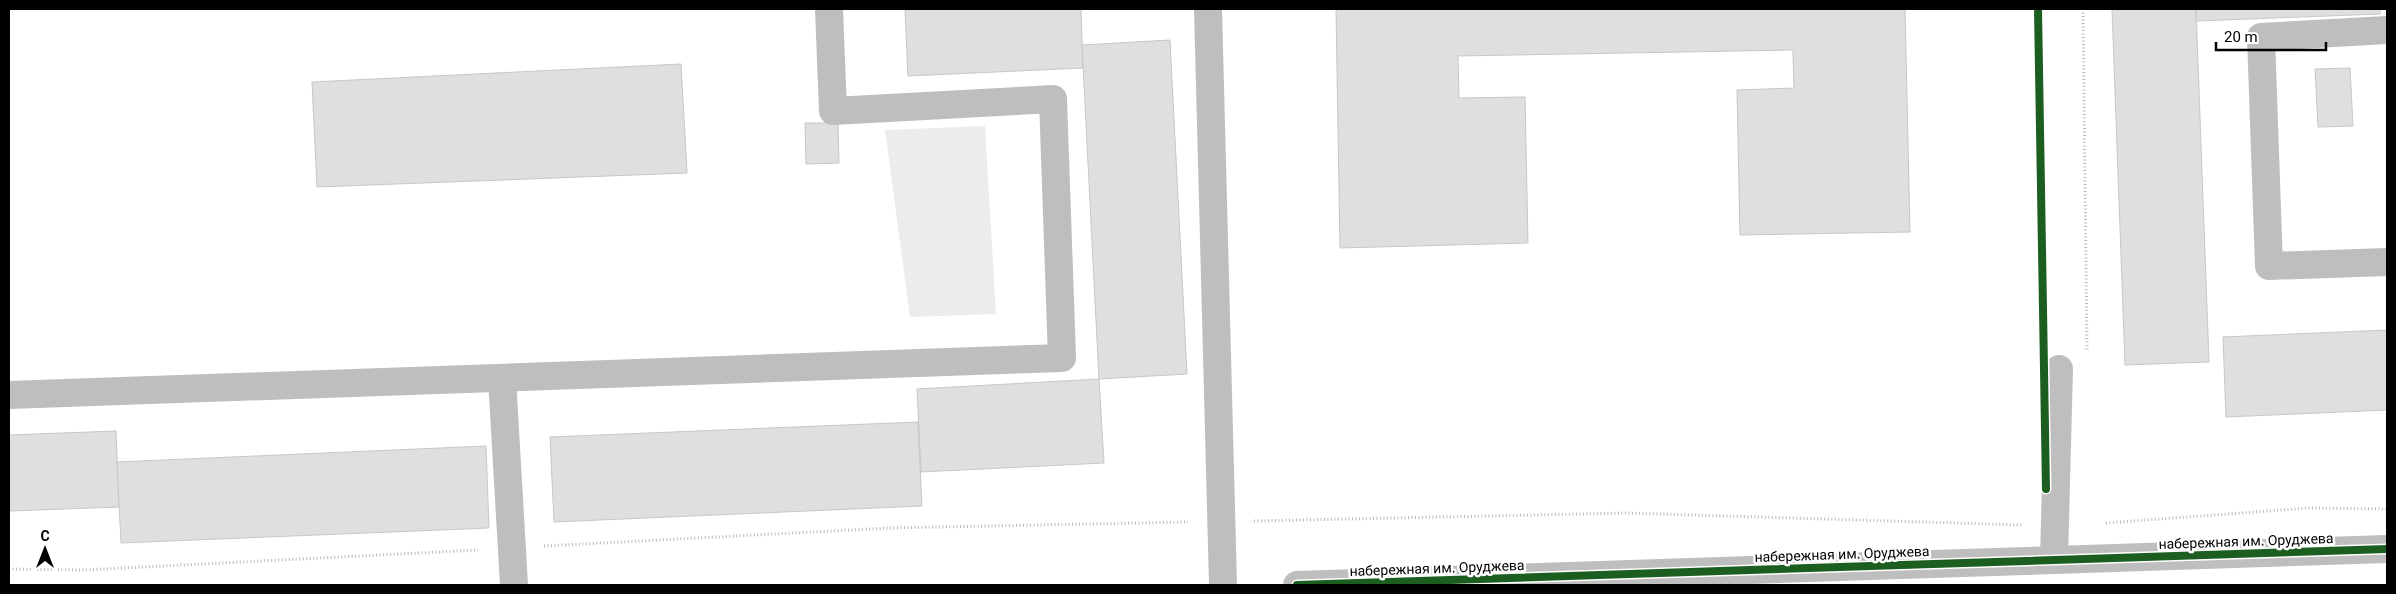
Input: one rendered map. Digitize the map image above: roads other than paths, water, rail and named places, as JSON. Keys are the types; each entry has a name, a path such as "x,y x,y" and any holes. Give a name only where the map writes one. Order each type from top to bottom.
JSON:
{"street":[{"path":"9,395 1062,358 1053,100 833,110 828,9"},
{"path":"1208,9 1223,585"},
{"path":"2387,30 2261,37 2269,266 2387,262"},
{"path":"2054,559 2059,370"},
{"path":"502,378 514,585"},
{"name":"набережная им. Оруджева","path":"1297,585 2387,549"}]}
